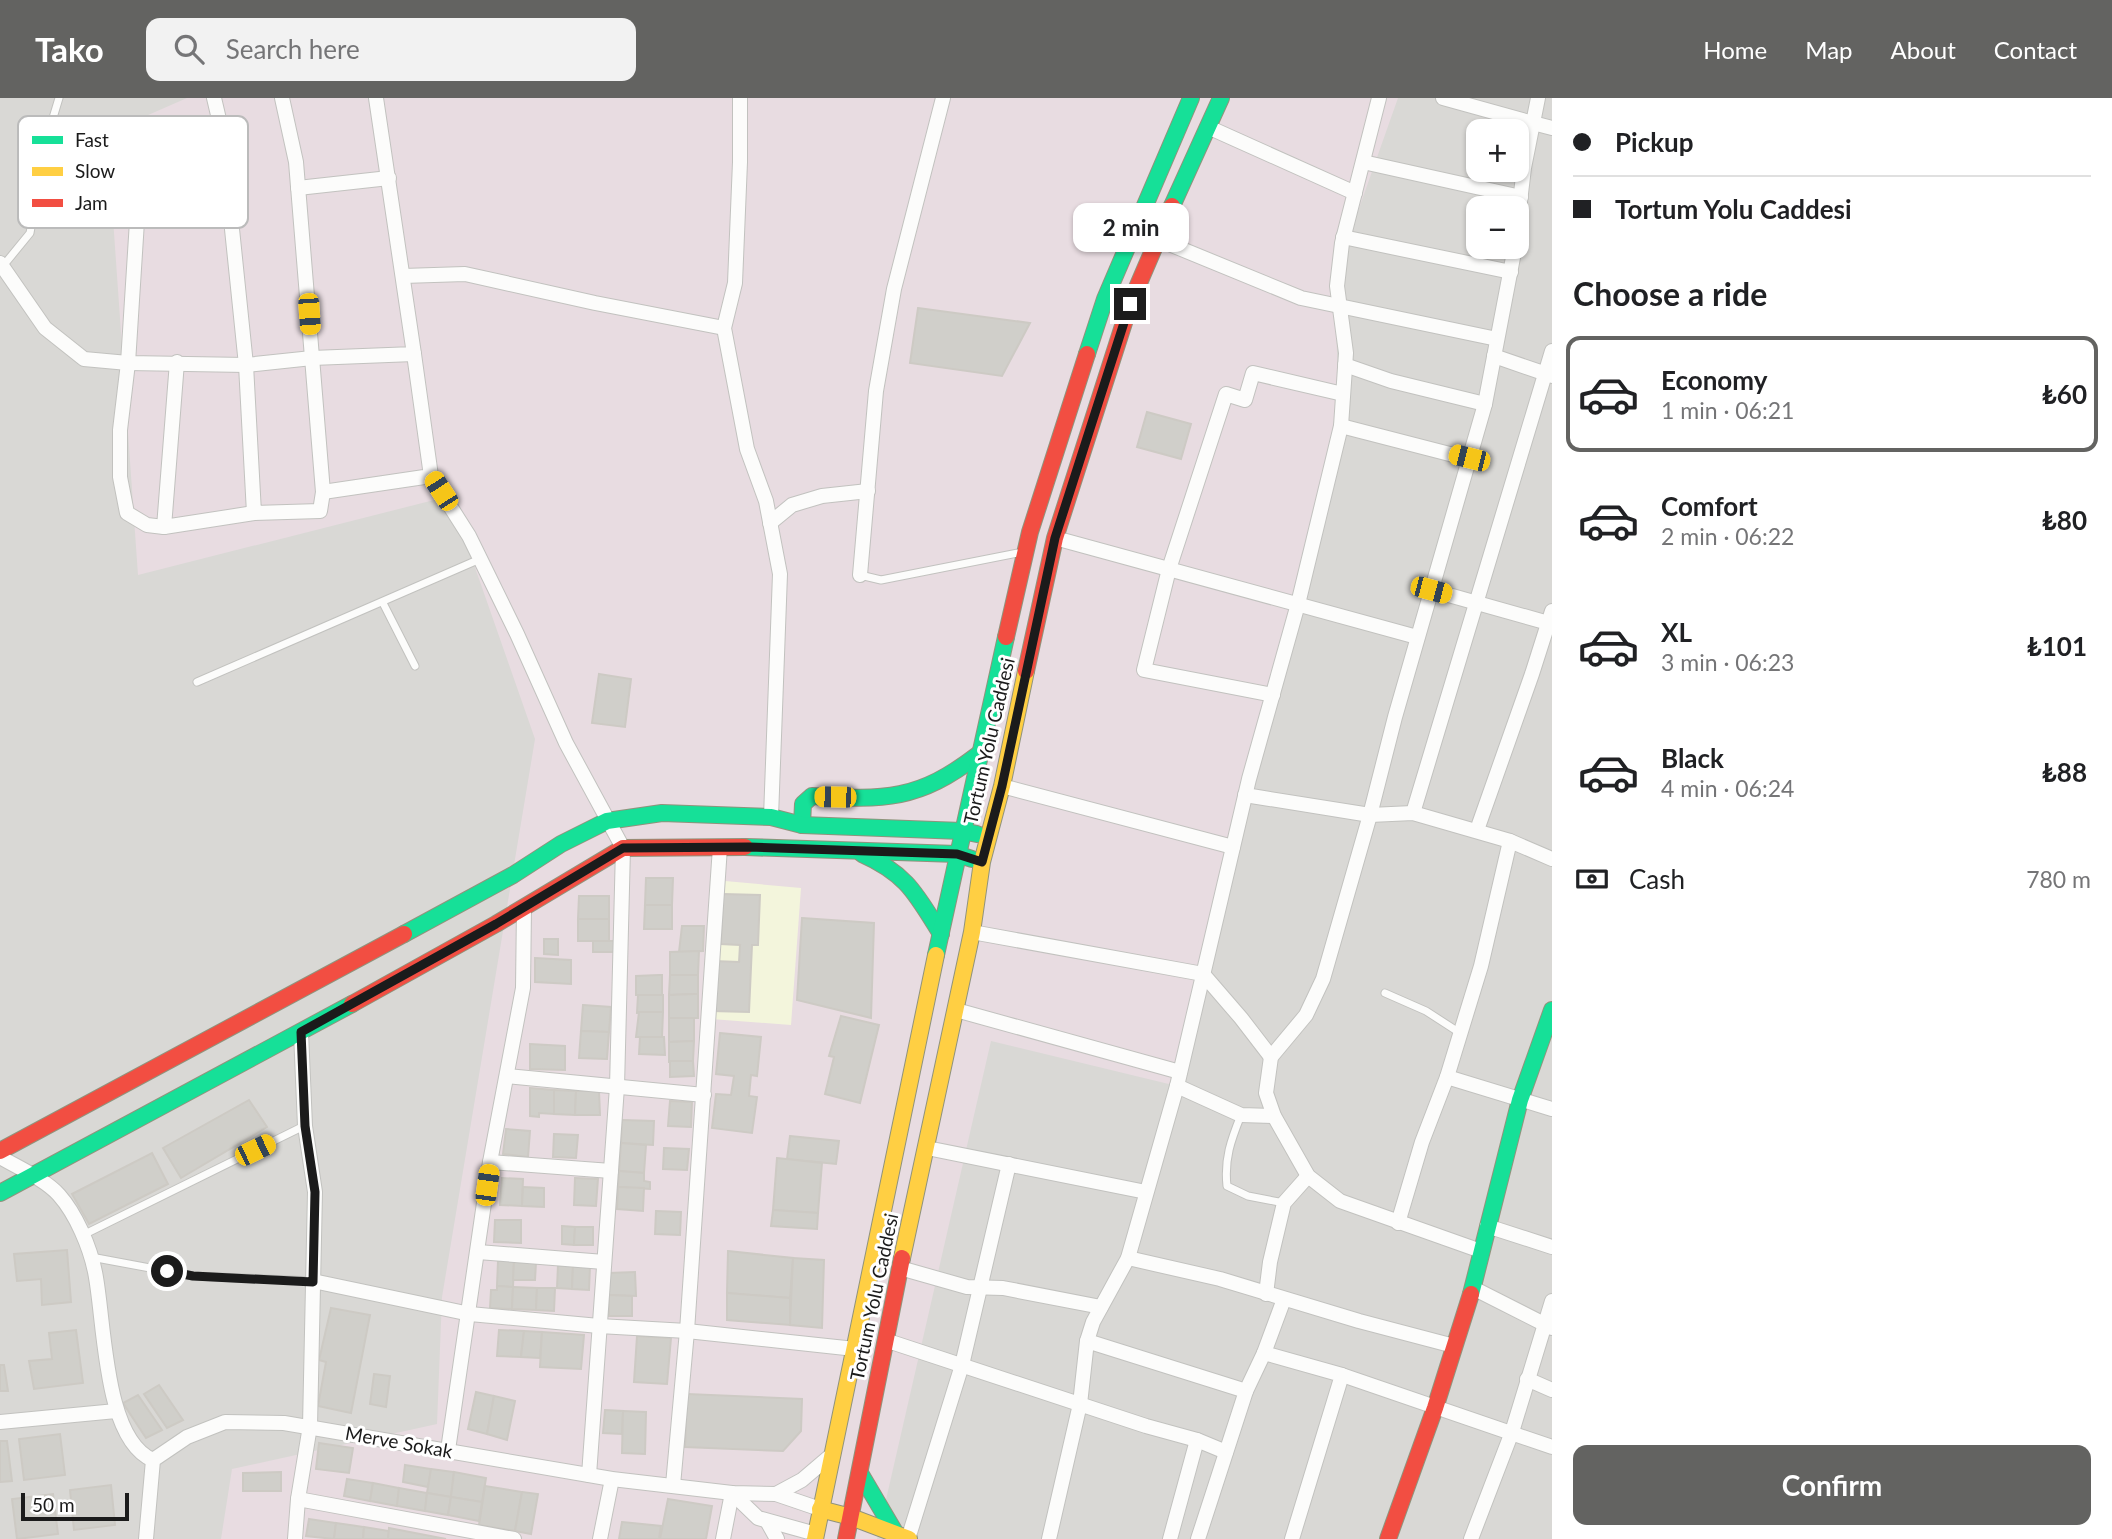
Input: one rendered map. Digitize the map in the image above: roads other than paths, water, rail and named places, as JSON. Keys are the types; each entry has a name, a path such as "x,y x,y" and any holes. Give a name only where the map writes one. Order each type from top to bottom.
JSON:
{"main road":[{"name":"Tortum Yolu Caddesi","path":"816,1537 957,854 1030,532 1105,299 1191,98"},
{"name":"Tortum Yolu Caddesi","path":"844,1539 851,1517 885,1340 972,932 982,862 1002,786 1055,538 1130,304 1222,98"},
{"path":"802,825 802,804 812,796 892,797 909,793 955,773 979,754"},
{"path":"0,1151 456,906 513,875 561,844 607,821 662,813 802,825 962,831 990,837"},
{"path":"0,1193 301,1032 524,907 623,848 720,847 771,843 857,851 957,854 982,862"},
{"path":"857,851 895,870 916,892 941,934"},
{"path":"1388,1539 1435,1408 1473,1289 1520,1100 1552,1010"},
{"path":"860,1473 904,1537"},
{"path":"820,1509 851,1517 904,1537"},
{"path":"816,1537 844,1539"}],"street":[{"path":"214,98 218,116"},
{"path":"137,228 128,363 120,430 120,477 127,513 147,526 164,527 254,513 320,511 323,492 296,162 282,98"},
{"path":"376,98 432,476 469,536 566,743 623,848 617,1087 589,1475"},
{"path":"740,98 735,283 724,328 747,449 766,501 779,565 771,822"},
{"path":"860,575 876,391 894,289 943,98"},
{"path":"1049,1539 1080,1404 1087,1341 1093,1322 1128,1258 1179,1079 1245,795 1298,604 1340,426 1346,352 1337,286 1343,237 1379,98"},
{"path":"1443,98 1552,128"},
{"path":"1521,196 1538,98"},
{"path":"1208,127 1354,193"},
{"path":"1363,162 1516,196"},
{"path":"298,188 389,178"},
{"path":"232,228 246,365 254,513"},
{"path":"1343,237 1511,272"},
{"path":"1157,239 1301,298 1497,339"},
{"path":"1481,1251 1340,1201 1308,1176 1275,1116 1266,1093 1271,1057 1306,1015 1323,979 1417,637 1485,404 1513,259"},
{"path":"1,265 45,328 84,359 128,363 246,365 312,358 414,354"},
{"path":"403,276 465,274 724,328"},
{"path":"1413,813 1476,603 1549,375 1552,351"},
{"path":"1494,356 1549,375"},
{"path":"164,527 177,362"},
{"path":"1345,365 1391,381 1485,404"},
{"path":"1273,695 1144,670 1169,569 1226,394 1245,400 1253,373 1343,394"},
{"path":"1340,426 1469,458"},
{"path":"323,492 432,476"},
{"path":"770,523 792,505 822,496 868,491"},
{"path":"1055,538 1417,637"},
{"path":"1431,590 1551,619 1476,830"},
{"path":"1002,786 1233,847"},
{"path":"1245,795 1370,815 1413,813 1510,841 1552,859"},
{"path":"1398,1223 1481,966 1510,841"},
{"path":"673,1485 687,1331 720,847"},
{"path":"448,1450 491,1162 523,988 524,907"},
{"path":"972,932 1203,974 1271,1057"},
{"path":"956,1010 1179,1079 1241,1115 1275,1116"},
{"path":"295,1539 298,1499 310,1426 315,1192 305,1126 301,1032"},
{"path":"507,1076 704,1095"},
{"path":"1447,1076 1552,1108"},
{"path":"927,1148 1146,1192"},
{"path":"0,1157 58,1193 82,1235 95,1270 116,1411 130,1442 141,1455 153,1460 146,1539"},
{"path":"491,1162 611,1171"},
{"path":"904,1537 962,1365 1009,1164"},
{"path":"1266,1294 1270,1262 1284,1203 1308,1176"},
{"path":"1487,1226 1552,1247"},
{"path":"478,1252 604,1262"},
{"path":"1128,1258 1220,1279 1454,1346"},
{"path":"900,1268 967,1287 1003,1288 1101,1307"},
{"path":"313,1282 470,1314 687,1331 855,1349"},
{"path":"1473,1289 1549,1327"},
{"path":"1198,1539 1245,1391 1264,1353 1284,1299"},
{"path":"1471,1539 1512,1432 1527,1379 1549,1327 1552,1301"},
{"path":"885,1340 1146,1426 1197,1440 1226,1452"},
{"path":"1087,1341 1245,1391"},
{"path":"1264,1353 1342,1375 1552,1447"},
{"path":"1293,1539 1342,1375"},
{"path":"1527,1379 1552,1390"},
{"path":"0,1422 116,1411"},
{"name":"Merve Sokak","path":"153,1460 187,1437 225,1422 256,1421 310,1426 612,1479 732,1493 776,1494"},
{"path":"1170,1539 1197,1440"},
{"path":"776,1494 802,1480 831,1456"},
{"path":"600,1539 612,1479"},
{"path":"732,1493 758,1518 816,1537"},
{"path":"723,1539 732,1493"},
{"path":"776,1494 820,1509"},
{"path":"298,1499 514,1539"},
{"path":"767,1521 778,1539"}],"lane":[{"path":"54,116 59,98"},
{"path":"1,265 30,233 31,228"},
{"path":"860,575 881,580 1026,551"},
{"path":"197,682 480,559"},
{"path":"383,603 415,666"},
{"path":"1385,993 1426,1011 1460,1033"},
{"path":"1241,1115 1230,1144 1225,1168 1227,1186 1248,1196 1284,1203"},
{"path":"82,1235 305,1126"},
{"path":"90,1256 193,1276 313,1282"}]}
